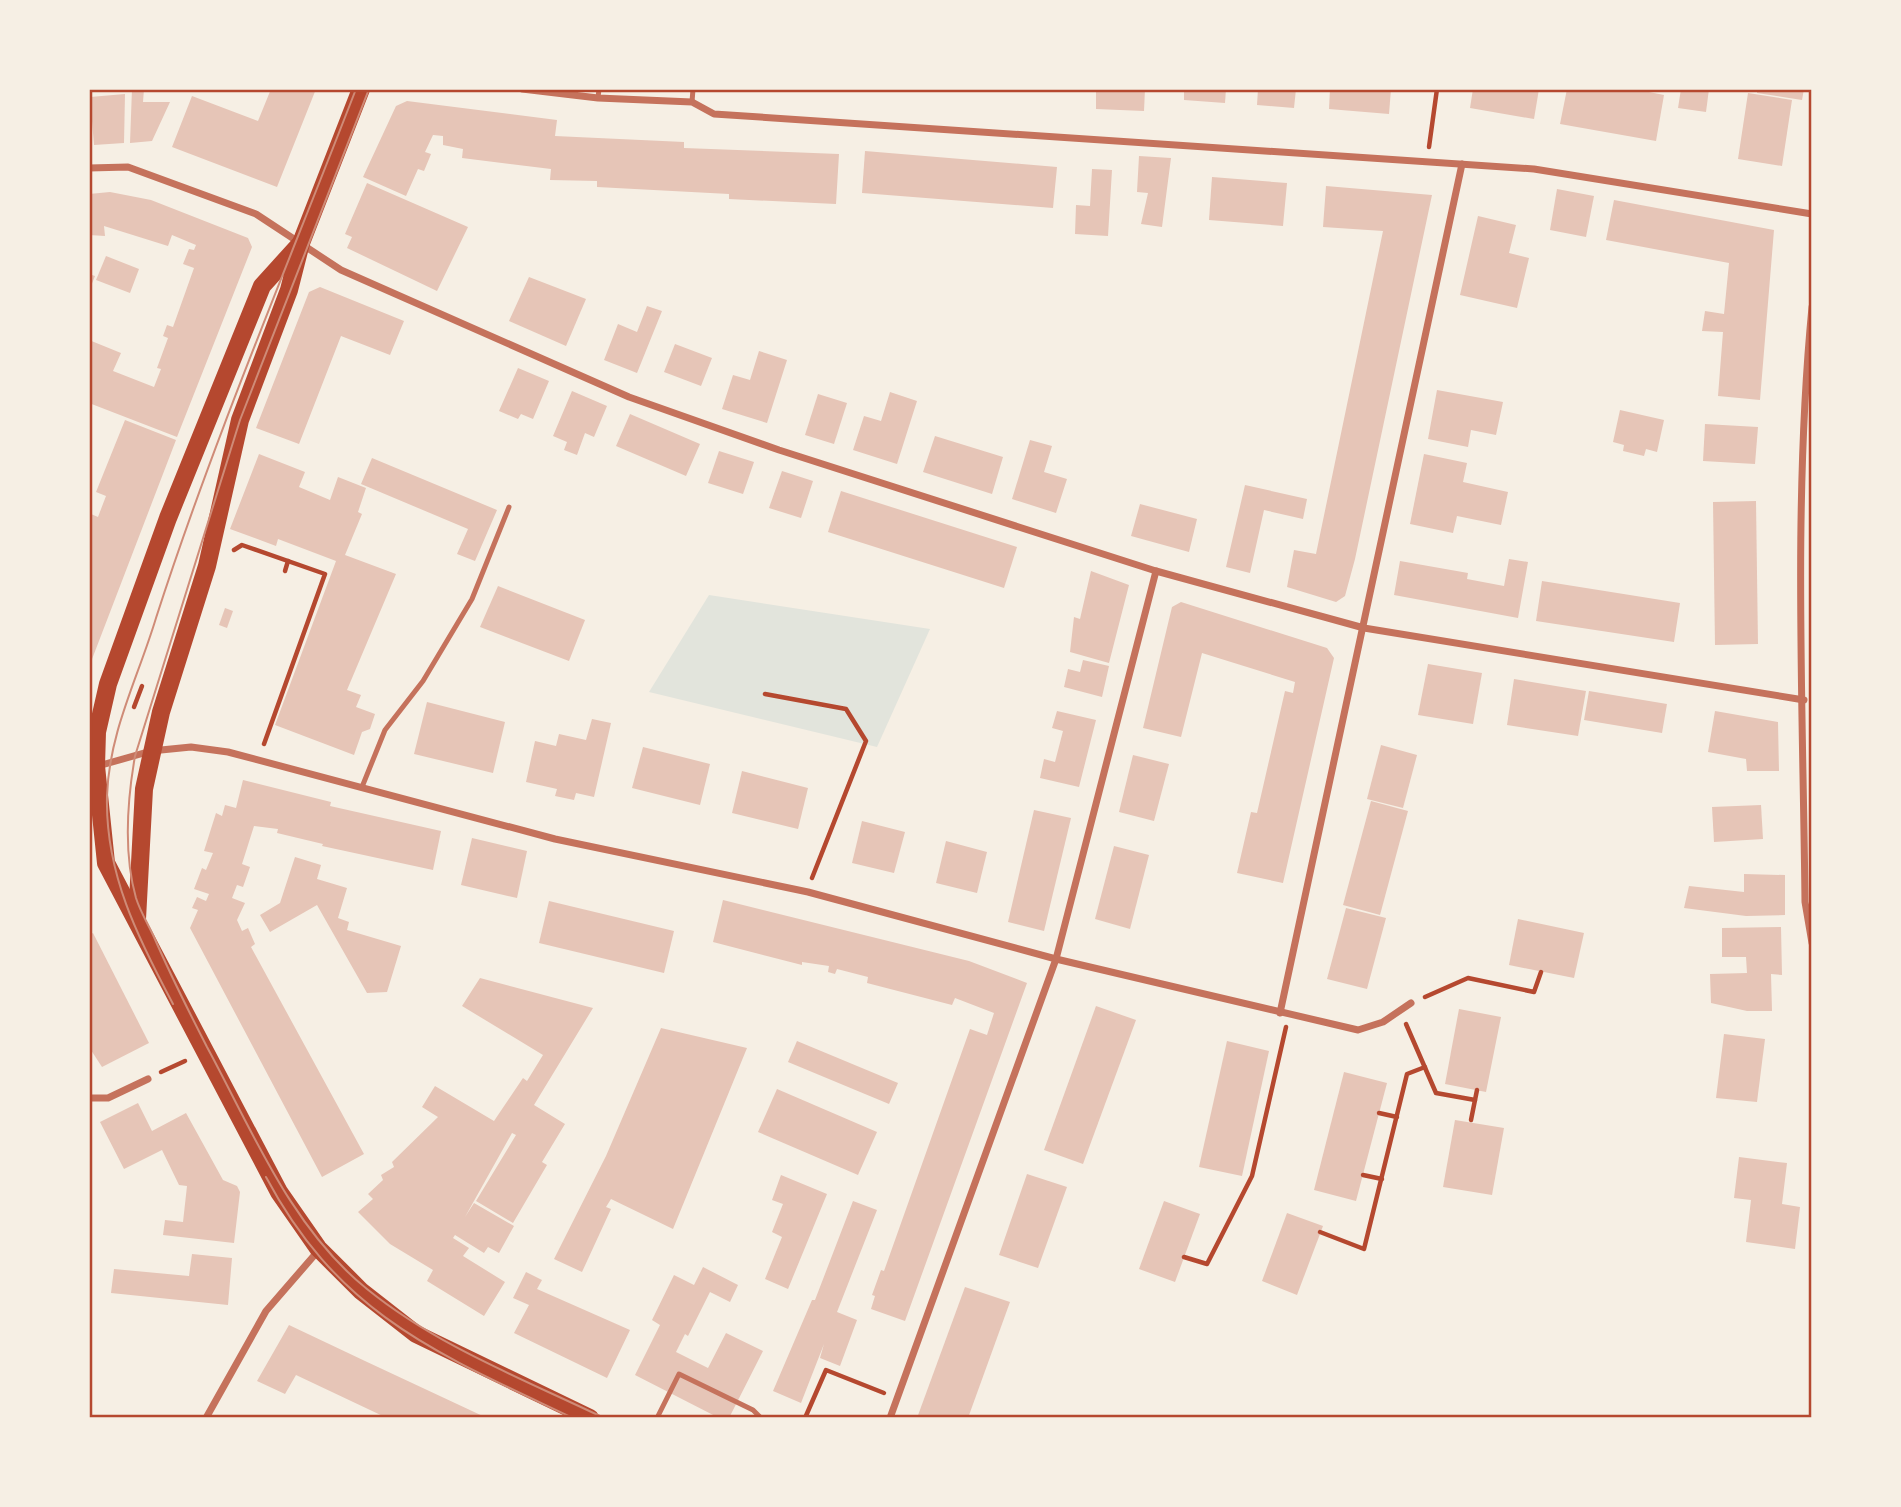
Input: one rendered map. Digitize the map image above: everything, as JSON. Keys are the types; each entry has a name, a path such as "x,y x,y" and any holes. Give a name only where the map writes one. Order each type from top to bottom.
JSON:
{"main road":[{"path":"137,920 144,789 151,751 206,566 240,420 289,290 301,243 361,89"},
{"path":"301,243 262,286 168,518 108,684 97,732 96,766 106,863 279,1192 318,1248 361,1291 416,1334 590,1418"}],"street":[{"path":"522,89 692,102 714,114 1534,169 1812,214"},
{"path":"1279,1013 1462,164"},
{"path":"89,168 128,167 256,214 341,270 628,397 779,450 1156,571 1364,628 1804,700"},
{"path":"1812,307 1805,376 1801,550 1805,902 1812,943"},
{"path":"1801,550 1812,551"},
{"path":"890,1418 1056,959 1156,571"},
{"path":"96,766 151,751 191,747 259,758 555,839 808,892 1056,959 1358,1030 1384,1022 1411,1003"},
{"path":"89,1098 108,1098 148,1079"},
{"path":"205,1418 266,1311 316,1255 318,1248"}],"lane":[{"path":"692,102 694,89"},
{"path":"362,787 385,730 423,681 472,599 509,507"},
{"path":"657,1418 680,1374 753,1409 761,1418"}],"path":[{"path":"1428,163 1437,89"},
{"path":"228,555 242,545 325,574 259,758"},
{"path":"285,571 288,561"},
{"path":"134,707 142,686"},
{"path":"765,694 846,709 866,741 808,892"},
{"path":"1411,1003 1468,978 1534,992 1541,972"},
{"path":"1400,1010 1436,1093 1475,1100"},
{"path":"1184,1257 1208,1264 1252,1176 1288,1015"},
{"path":"148,1079 200,1055 203,1050"},
{"path":"1320,1233 1364,1249 1407,1074 1425,1068"},
{"path":"1471,1120 1477,1090"},
{"path":"1379,1113 1396,1117"},
{"path":"1248,1148 1258,1150"},
{"path":"1363,1175 1382,1179"},
{"path":"805,1418 826,1370 897,1399"}],"shaded area":[{"path":"709,595 930,629 877,747 649,692"}],"building":[{"path":"132,89 144,89 143,102 170,102 152,141 130,143"},
{"path":"271,89 316,89 277,187 172,147 192,96 258,121"},
{"path":"1096,89 1145,89 1144,111 1096,109"},
{"path":"1184,89 1226,89 1225,103 1184,100"},
{"path":"1258,89 1296,89 1294,108 1257,105"},
{"path":"1330,89 1391,89 1389,114 1329,109"},
{"path":"1473,89 1539,89 1534,119 1470,108"},
{"path":"1567,89 1634,89 1664,95 1656,141 1560,124"},
{"path":"1681,89 1709,89 1706,112 1678,108"},
{"path":"1757,89 1804,89 1802,100 1757,93"},
{"path":"1748,93 1792,100 1782,166 1738,159"},
{"path":"125,94 124,143 94,145 90,97"},
{"path":"407,101 557,120 555,136 684,142 684,148 839,154 836,204 729,199 729,194 597,187 597,181 550,180 551,169 462,158 463,149 443,145 443,136 433,135 425,152 431,154 424,171 418,169 406,196 363,177 396,106"},
{"path":"865,151 1057,167 1053,208 862,193"},
{"path":"1139,156 1171,158 1162,227 1141,224 1148,193 1137,192"},
{"path":"1092,169 1112,170 1108,236 1075,234 1076,205 1090,206"},
{"path":"1212,177 1287,183 1283,226 1209,220"},
{"path":"367,183 468,227 437,291 347,248 352,237 345,234"},
{"path":"1326,186 1432,195 1355,559 1345,596 1336,602 1287,587 1294,550 1316,554 1383,231 1323,227"},
{"path":"1557,189 1594,196 1586,237 1550,230"},
{"path":"110,192 151,200 248,238 252,247 177,437 89,403 89,340 121,353 113,371 154,387 161,369 157,368 168,338 163,336 167,325 173,327 194,268 183,264 189,249 194,250 196,245 172,235 168,246 104,226 105,236 89,235 89,194"},
{"path":"1614,200 1774,230 1760,400 1718,396 1723,332 1702,331 1705,311 1724,314 1729,263 1606,240"},
{"path":"1478,216 1516,225 1509,253 1529,258 1517,308 1460,295"},
{"path":"106,256 139,269 130,293 96,280"},
{"path":"89,274 95,276 89,291"},
{"path":"529,277 586,299 566,346 509,321"},
{"path":"320,287 404,321 390,355 341,336 299,444 256,428 309,292"},
{"path":"647,306 662,311 637,373 604,360 618,324 637,332"},
{"path":"675,344 712,358 701,386 664,372"},
{"path":"759,351 787,360 767,423 722,409 733,375 750,380"},
{"path":"518,368 549,381 533,419 521,414 518,419 499,411"},
{"path":"1437,390 1503,402 1496,435 1471,430 1468,447 1428,439"},
{"path":"572,391 607,406 594,437 585,433 577,455 564,450 567,442 553,436"},
{"path":"890,392 917,401 897,464 853,450 864,416 881,421"},
{"path":"818,394 847,403 834,444 805,435"},
{"path":"1620,410 1664,420 1657,452 1646,449 1644,456 1623,451 1624,445 1613,442"},
{"path":"630,414 700,444 686,476 616,446"},
{"path":"125,420 176,440 89,667 89,520 91,514 98,517 106,496 96,492"},
{"path":"1705,424 1758,427 1755,464 1703,461"},
{"path":"935,436 1003,457 992,494 923,472"},
{"path":"1030,440 1052,446 1044,472 1067,479 1056,513 1012,499"},
{"path":"719,451 754,462 743,494 708,483"},
{"path":"259,454 305,472 299,487 330,500 338,477 366,488 358,512 362,514 345,555 396,574 347,690 361,695 356,707 375,714 370,729 362,732 354,755 275,725 336,561 278,539 276,546 230,529"},
{"path":"1424,454 1467,463 1463,482 1508,492 1501,525 1457,516 1453,533 1410,524"},
{"path":"372,458 497,510 475,561 457,554 468,529 361,484"},
{"path":"782,471 813,481 801,518 769,508"},
{"path":"1245,485 1307,499 1303,519 1264,510 1250,573 1226,567"},
{"path":"841,491 1017,547 1004,588 828,532"},
{"path":"1756,501 1758,644 1715,645 1713,502"},
{"path":"1140,504 1197,519 1189,552 1131,536"},
{"path":"1509,559 1528,562 1518,618 1394,595 1400,561 1468,573 1467,579 1504,586"},
{"path":"1091,571 1129,585 1109,663 1070,652 1074,617 1080,619"},
{"path":"1542,581 1680,603 1674,642 1536,621"},
{"path":"498,586 585,620 569,661 480,627"},
{"path":"1181,602 1327,648 1334,658 1283,883 1237,873 1251,812 1257,813 1285,691 1293,693 1295,682 1202,653 1181,737 1143,728 1172,607"},
{"path":"225,608 233,611 227,628 219,625"},
{"path":"1083,660 1109,666 1102,697 1064,687 1068,669 1080,672"},
{"path":"1428,664 1482,673 1473,724 1418,715"},
{"path":"1514,679 1586,691 1578,736 1507,725"},
{"path":"1589,691 1667,704 1662,733 1584,720"},
{"path":"427,702 505,722 493,773 414,754"},
{"path":"1057,711 1096,720 1079,787 1040,778 1044,759 1055,762 1063,731 1052,728"},
{"path":"1715,711 1778,722 1779,771 1747,771 1746,759 1708,752"},
{"path":"592,719 611,723 594,797 576,793 574,800 555,796 557,789 526,782 535,741 556,746 559,734 586,740"},
{"path":"1381,745 1417,755 1403,808 1367,799"},
{"path":"643,747 710,764 700,805 632,788"},
{"path":"1133,755 1169,764 1154,821 1119,812"},
{"path":"742,771 808,788 798,829 732,813"},
{"path":"243,780 331,802 330,806 441,831 433,870 322,846 323,844 277,833 278,829 254,826 242,864 250,867 243,887 237,885 232,898 245,903 237,920 242,931 248,928 255,944 251,947 364,1154 322,1177 190,928 198,910 192,908 197,897 206,901 209,894 194,889 202,868 206,870 213,853 204,851 216,813 222,816 225,805 236,808"},
{"path":"1371,801 1408,811 1380,915 1343,905"},
{"path":"1761,805 1763,839 1714,842 1712,807"},
{"path":"1034,810 1071,818 1044,931 1008,922"},
{"path":"862,821 905,832 894,873 852,863"},
{"path":"472,838 527,851 517,898 461,885"},
{"path":"946,841 987,852 977,893 936,883"},
{"path":"1114,846 1149,855 1130,929 1095,919"},
{"path":"295,857 321,865 317,879 347,888 338,918 349,922 347,930 401,946 387,992 367,993 317,905 270,932 260,915 280,903"},
{"path":"1744,874 1785,875 1785,915 1746,916 1684,908 1689,886 1744,892"},
{"path":"723,900 969,961 1027,983 905,1321 871,1309 875,1296 872,1295 881,1270 884,1271 970,1029 987,1035 994,1013 955,998 952,1005 867,983 868,977 837,969 835,974 828,972 829,966 802,962 802,965 713,942"},
{"path":"549,901 674,931 664,973 539,943"},
{"path":"1346,908 1386,918 1367,989 1327,979"},
{"path":"1518,919 1584,933 1574,978 1509,965"},
{"path":"1781,927 1782,975 1771,974 1772,1011 1747,1011 1711,1003 1710,974 1747,973 1746,957 1722,957 1722,928"},
{"path":"93,933 149,1043 102,1067 89,1047 89,935"},
{"path":"480,978 593,1008 534,1105 565,1124 542,1162 547,1165 513,1223 476,1201 516,1135 512,1133 465,1217 474,1203 514,1226 499,1253 488,1247 484,1253 455,1235 453,1238 469,1248 463,1256 505,1282 484,1316 427,1281 433,1270 390,1244 358,1212 373,1199 368,1194 383,1180 381,1175 394,1167 392,1162 438,1117 422,1107 435,1086 494,1121 523,1078 527,1081 543,1055 462,1006"},
{"path":"1096,1006 1136,1020 1083,1164 1044,1150"},
{"path":"1459,1009 1501,1017 1486,1092 1445,1084"},
{"path":"661,1028 747,1048 673,1229 611,1199 606,1207 611,1209 582,1272 554,1259 606,1156"},
{"path":"1724,1034 1765,1039 1757,1102 1716,1098"},
{"path":"797,1041 898,1083 889,1104 788,1062"},
{"path":"1227,1041 1269,1051 1242,1176 1199,1167"},
{"path":"1344,1072 1387,1083 1356,1201 1314,1190"},
{"path":"777,1089 877,1132 858,1175 758,1132"},
{"path":"138,1103 152,1131 186,1113 223,1180 237,1186 240,1192 234,1243 163,1235 165,1220 183,1222 187,1186 179,1185 162,1150 124,1169 100,1122"},
{"path":"1455,1120 1504,1128 1492,1195 1443,1187"},
{"path":"1739,1157 1787,1163 1782,1204 1800,1207 1795,1249 1746,1242 1751,1200 1734,1198"},
{"path":"1027,1174 1067,1187 1038,1268 999,1255"},
{"path":"781,1175 827,1194 788,1289 765,1279 782,1237 772,1232 783,1204 772,1200"},
{"path":"853,1201 877,1210 837,1312 857,1320 840,1366 820,1358 824,1344 801,1403 773,1391 812,1300 815,1300"},
{"path":"1164,1201 1200,1214 1175,1282 1139,1269"},
{"path":"1287,1213 1323,1226 1297,1295 1262,1281"},
{"path":"192,1254 232,1258 228,1305 111,1293 114,1269 189,1276"},
{"path":"703,1267 738,1285 730,1302 710,1292 688,1336 685,1334 676,1352 708,1368 726,1333 763,1351 729,1418 719,1418 635,1375 660,1325 652,1320 674,1275 694,1285"},
{"path":"526,1272 542,1280 537,1289 630,1330 607,1378 514,1333 529,1305 513,1298"},
{"path":"965,1287 1010,1302 968,1418 917,1418"},
{"path":"289,1325 487,1418 387,1418 296,1375 285,1394 257,1381"}],"tram line":[{"path":"173,1004 136,929 118,878 108,824 107,796 113,750 125,706 202,484 356,89"},
{"path":"369,89 240,420 135,756 128,827 132,881 140,908 173,978 257,1144 295,1208 316,1237 367,1289 422,1328 481,1360 604,1418"},
{"path":"266,1177 295,1225 326,1264 360,1297 397,1326 436,1350 573,1418"}]}
